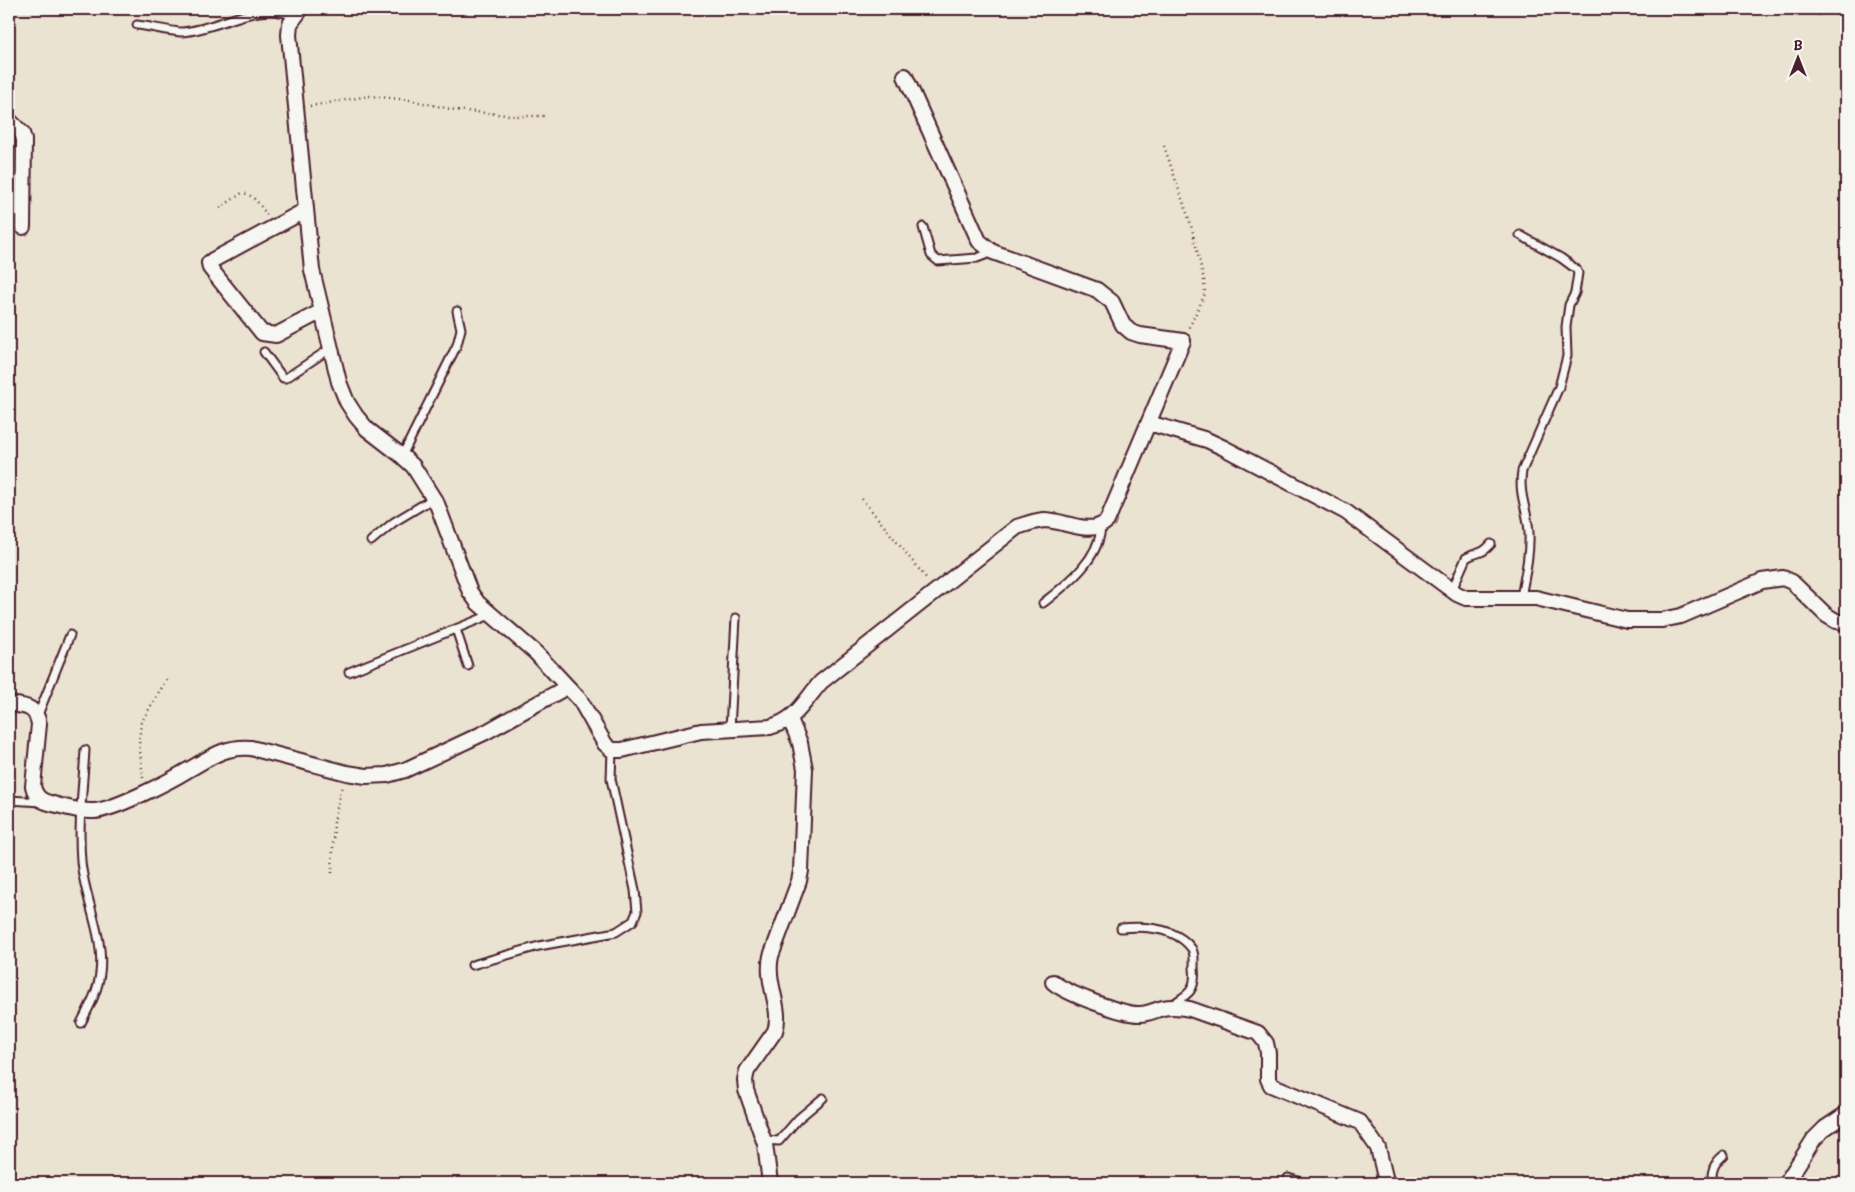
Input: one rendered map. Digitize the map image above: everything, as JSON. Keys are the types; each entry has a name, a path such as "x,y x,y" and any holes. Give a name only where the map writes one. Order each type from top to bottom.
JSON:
{"street":[{"path":"298,12 290,24 289,35 312,270 339,382 347,402 367,429 413,466 434,498 443,515 470,592 490,615 536,653 567,687 586,709 605,744 612,750 622,750 700,731 770,727 780,724 797,713 821,682 1018,527 1031,522 1045,520 1100,528 1107,521 1183,341 1131,332 1123,325 1112,302 1098,290 993,252 978,240 905,76"},
{"path":"9,120 22,133 24,140 23,227"},
{"path":"306,210 213,260 209,264 210,268 257,329 267,335 276,336 322,311"},
{"path":"1149,423 1207,440 1346,512 1452,590 1466,598 1521,596 1627,620 1662,620 1681,616 1762,581 1783,578 1792,582 1826,615 1836,621 1846,623"},
{"path":"9,704 32,709 38,715 39,724 32,786 35,795 43,802 82,812 111,807 184,773 223,750 238,747 251,748 347,773 366,776 387,775 406,770 486,732 567,687"},
{"path":"770,1183 768,1154 746,1090 745,1080 747,1071 778,1024 769,978 769,966 801,871 804,762 800,743 790,719"},
{"path":"1053,982 1115,1011 1142,1014 1170,1007 1190,1009 1258,1033 1266,1043 1268,1079 1271,1085 1360,1122 1378,1148 1385,1183"},
{"path":"1786,1183 1814,1139 1824,1128 1846,1114"}],"lane":[{"path":"136,25 180,32 194,30 263,9 298,12"},
{"path":"922,227 931,255 938,261 977,258 993,252"},
{"path":"1520,235 1561,258 1576,269 1578,273 1576,286 1569,305 1566,328 1568,356 1559,387 1522,471 1520,485 1527,515 1529,535 1521,596"},
{"path":"402,456 457,345 461,329 457,310"},
{"path":"264,352 283,378 286,378 331,348"},
{"path":"371,541 394,522 434,498"},
{"path":"1043,603 1080,572 1098,541 1100,528"},
{"path":"1452,590 1466,558 1470,555 1481,554 1491,544"},
{"path":"349,672 490,615"},
{"path":"730,729 736,618"},
{"path":"456,629 468,666"},
{"path":"38,715 70,635"},
{"path":"81,1023 93,1000 100,973 98,941 83,884 81,859 84,750"},
{"path":"472,965 539,946 616,932 633,921 637,912 635,890 611,779 612,750"},
{"path":"9,800 43,802"},
{"path":"1121,928 1135,927 1163,930 1177,936 1192,950 1194,955 1194,985 1185,996 1170,1007"},
{"path":"764,1140 779,1141 798,1119 823,1098"},
{"path":"1712,1183 1712,1170 1715,1162 1724,1155"},
{"path":"1288,1178 1305,1183"}],"path":[{"path":"296,108 369,96 410,100 455,110 518,116 545,116"},
{"path":"1164,146 1190,225 1204,280 1205,294 1183,341"},
{"path":"220,208 242,193 247,193 251,195 276,226"},
{"path":"862,499 936,591"},
{"path":"145,792 139,741 142,723 168,677"},
{"path":"332,873 334,822 340,790 347,773"}]}
